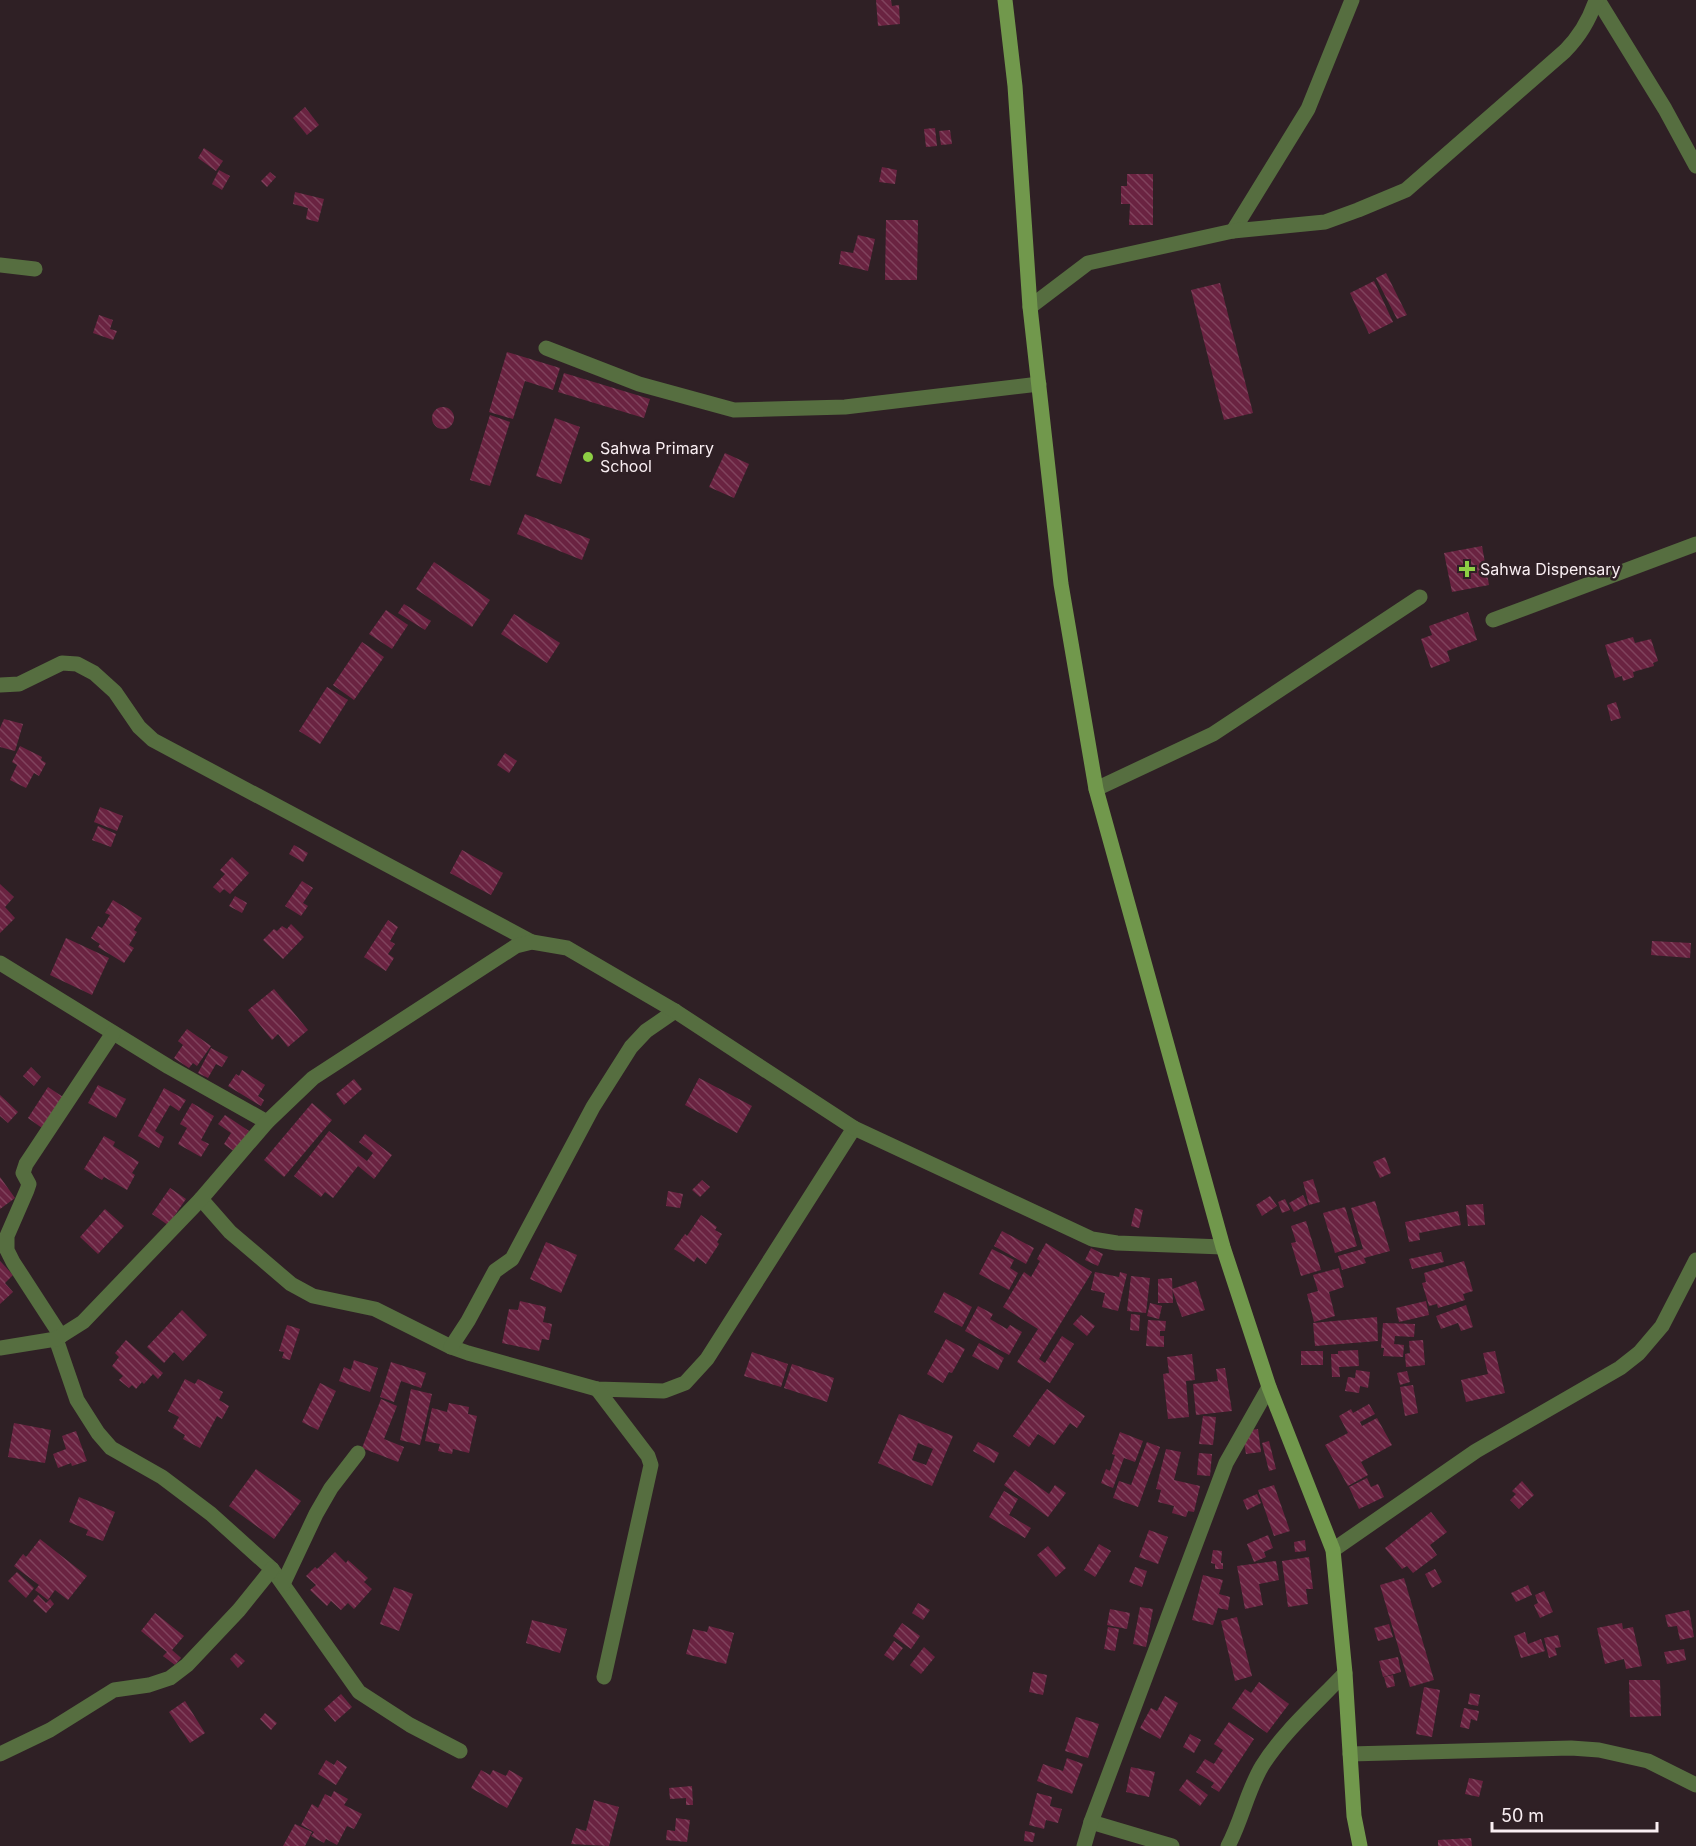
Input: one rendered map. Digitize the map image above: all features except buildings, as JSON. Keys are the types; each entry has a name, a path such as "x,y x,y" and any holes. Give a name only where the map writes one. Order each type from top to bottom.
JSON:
{"main road":[{"path":"1005,0 1015,86 1030,307 1061,584 1096,789 1223,1247 1269,1387 1333,1550 1345,1673 1354,1816 1360,1846"}],"street":[{"path":"1233,231 1308,109 1352,0"},
{"path":"1030,307 1088,263 1233,231 1325,222 1406,190 1565,51 1579,37 1597,0"},
{"path":"1597,0 1665,109 1696,166"},
{"path":"0,265 35,269"},
{"path":"546,348 639,384 734,410 845,407 1039,384"},
{"path":"1493,620 1696,544"},
{"path":"1096,789 1213,734 1420,597"},
{"path":"0,685 19,684 62,663 77,664 94,673 115,692 139,727 153,740 532,942"},
{"path":"0,1348 58,1338 83,1322 201,1199 267,1122 313,1078 516,946 532,942 567,948 675,1011 854,1128 1092,1239 1117,1243 1223,1247"},
{"path":"0,963 113,1033 267,1122"},
{"path":"451,1347 468,1322 495,1271 512,1259 593,1107 631,1047 646,1031 675,1011"},
{"path":"113,1033 26,1164 23,1173 29,1184 7,1236 7,1250 58,1338 77,1400 98,1433 111,1448 162,1477 202,1508 272,1569 359,1692 402,1720 460,1751"},
{"path":"201,1199 230,1232 291,1284 313,1296 375,1309 451,1347 597,1389 663,1391 685,1383 707,1359 854,1128"},
{"path":"1333,1550 1476,1450 1620,1368 1639,1353 1689,1289 1696,1260"},
{"path":"1084,1846 1226,1463 1269,1387"},
{"path":"597,1389 648,1456 651,1465 604,1677"},
{"path":"283,1584 316,1514 331,1488 358,1453"},
{"path":"0,1754 50,1730 114,1690 149,1685 170,1678 187,1665 231,1618 272,1569"},
{"path":"1228,1846 1237,1830 1254,1782 1263,1765 1276,1747 1345,1673"},
{"path":"1350,1754 1571,1748 1599,1750 1648,1761 1696,1785"},
{"path":"1091,1822 1172,1846"}],"place":[{"name":"Sahwa Primary School","path":"588,457"},
{"name":"Sahwa Dispensary","path":"1467,569"}]}
